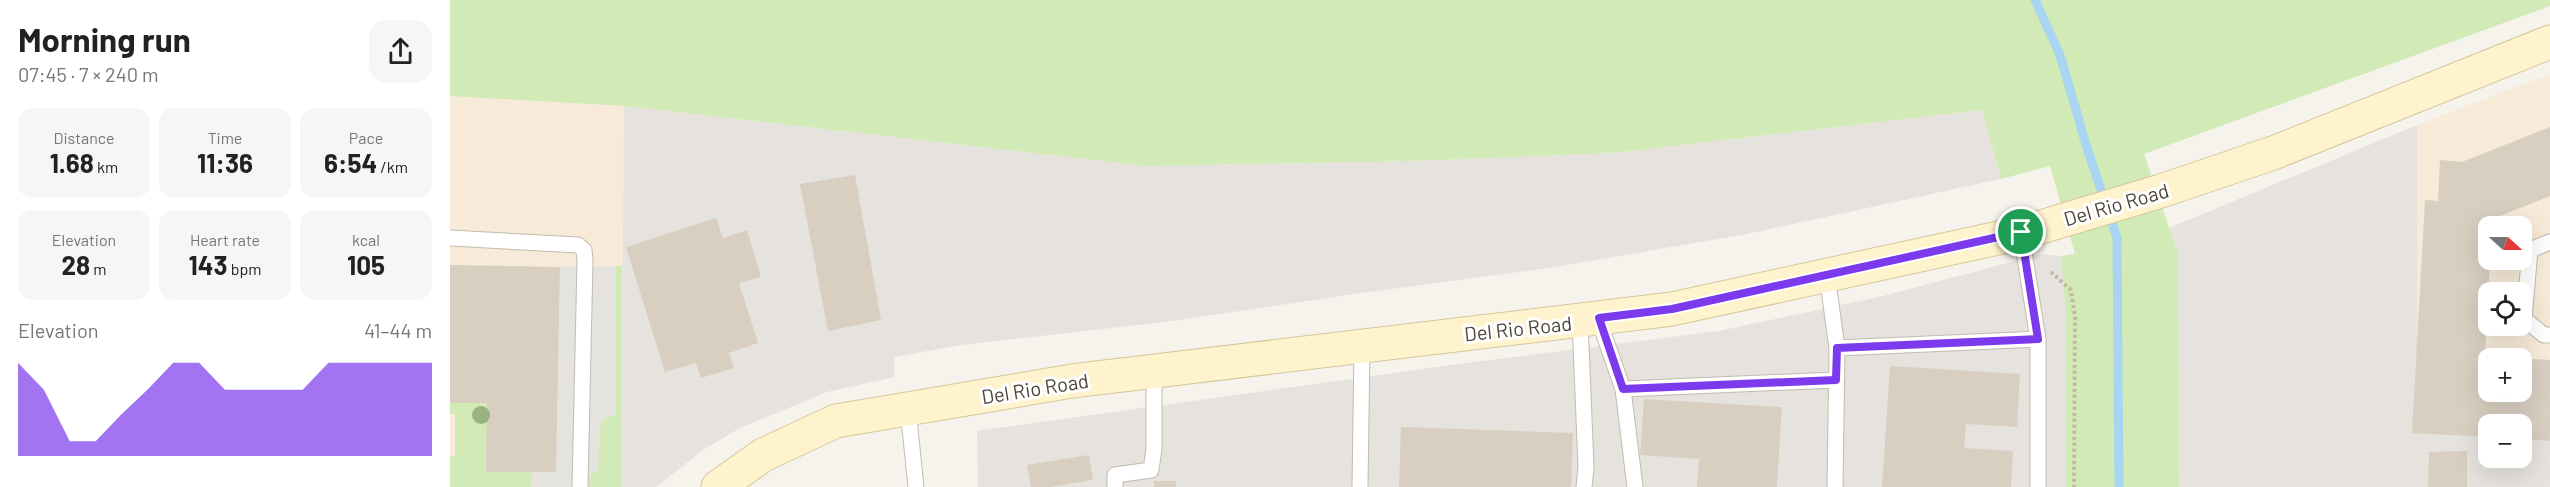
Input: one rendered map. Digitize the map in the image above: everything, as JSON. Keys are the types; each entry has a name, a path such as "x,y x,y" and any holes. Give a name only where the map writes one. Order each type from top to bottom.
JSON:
{"street":[{"name":"Del Rio Road","path":"718,487 763,454 836,421 1072,381 1672,309 1827,275 2023,247 2059,220 2161,191 2273,153 2550,42"}],"lane":[{"path":"450,238 578,245 584,250 580,487"},
{"path":"2550,242 2530,250 2524,319 2544,335 2550,335"},
{"path":"2023,247 2038,339 2038,487"},
{"path":"1827,275 1837,348 1835,487"},
{"path":"1589,319 1623,389 1635,487"},
{"path":"1584,487 1589,319"},
{"path":"1837,348 2038,339"},
{"path":"1360,487 1362,346"},
{"path":"1115,487 1115,476 1151,470 1154,449 1154,371"},
{"path":"1623,389 1836,380"},
{"path":"908,409 916,487"}],"path":[{"path":"2023,247 2071,290 2075,317 2074,487"}],"shaded area":[{"path":"2550,74 2550,434 2532,433 2532,414 2478,414 2478,433 2417,431 2417,125"},
{"path":"450,96 624,106 621,487 450,487"},
{"path":"624,106 1146,166 1411,161 1613,153 1982,110 2001,179 1747,234 1549,268 1165,322 961,345 894,357 894,377 827,392 740,428 703,450 656,487 621,487"},
{"path":"2417,125 2417,431 2478,433 2478,468 2532,468 2532,433 2550,434 2550,487 2179,487 2178,254 2169,228"},
{"path":"2042,254 2061,256 2066,314 2065,487 978,487 977,431 1458,364 1719,331 1883,296"},
{"path":"616,266 616,414 603,419 600,426 598,472 593,472 589,476 587,487 531,487 532,472 556,472 560,267"}],"green space":[{"path":"450,0 2550,0 2550,6 2144,154 2178,254 2179,487 2065,487 2066,314 2061,256 2075,254 2050,166 2001,179 1982,110 1613,153 1411,161 1146,166 624,106 450,96"},
{"path":"616,266 622,266 621,487 589,487 589,476 593,472 598,472 600,426 603,419 616,414"},
{"path":"450,403 487,403 486,472 532,472 531,487 450,487 450,456 455,456 455,414 450,414"}],"building":[{"path":"2550,127 2550,196 2500,216 2478,216 2478,270 2489,270 2489,282 2478,282 2478,336 2486,336 2485,348 2478,348 2478,402 2532,402 2532,359 2550,360 2550,441 2532,440 2532,414 2478,414 2478,436 2412,433 2425,200 2438,201 2440,160 2462,162"},
{"path":"855,175 881,320 828,331 800,184"},
{"path":"716,218 723,238 747,230 761,277 739,283 758,343 729,353 734,368 701,378 696,363 665,372 626,247"},
{"path":"450,265 560,267 556,472 486,472 487,403 450,403"},
{"path":"1890,366 2020,374 2017,427 1966,424 1964,448 2013,451 2011,487 1882,487"},
{"path":"1644,399 1782,407 1777,487 1697,487 1699,459 1640,455"},
{"path":"1401,427 1573,433 1571,487 1399,487"},
{"path":"2467,451 2467,487 2428,487 2429,452"},
{"path":"1089,455 1093,480 1050,487 1031,487 1027,465"},
{"path":"1154,481 1176,481 1176,487 1154,487"}],"waterway":[{"path":"2035,0 2060,55 2087,148 2117,238 2119,487"}],"route":[{"path":"2021,232 2038,339 1837,348 1836,380 1623,389 1599,318 1672,309 2021,232"}]}
